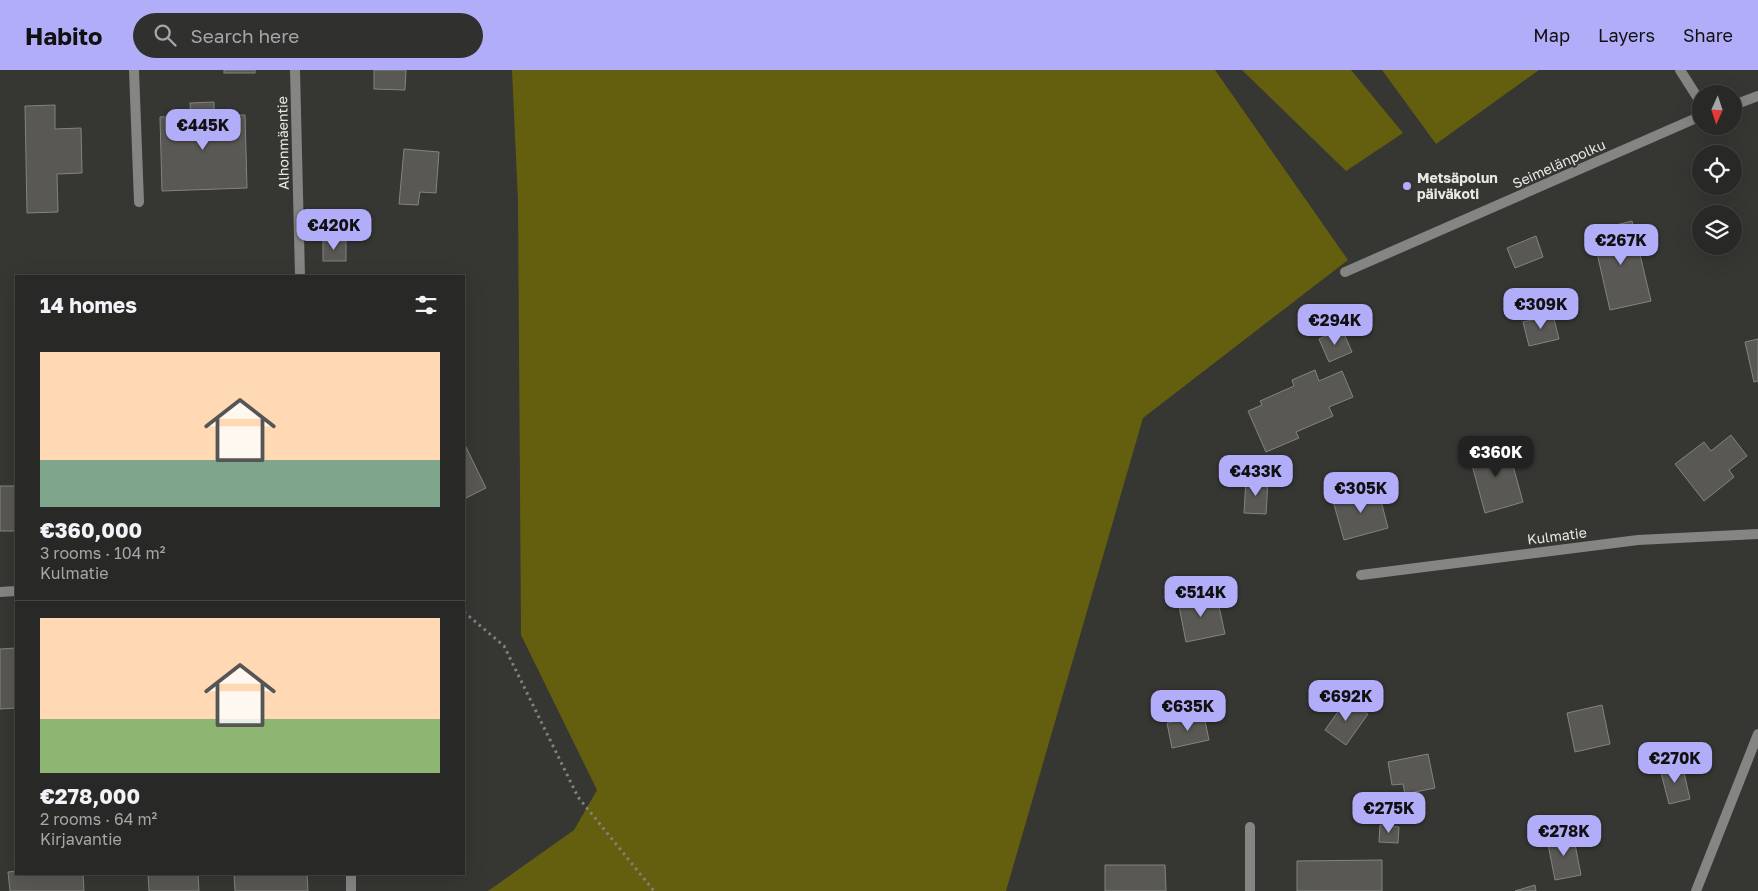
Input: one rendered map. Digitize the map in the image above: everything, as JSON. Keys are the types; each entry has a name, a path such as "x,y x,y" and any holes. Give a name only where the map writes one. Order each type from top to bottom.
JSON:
{"street":[{"path":"134,70 139,202"},
{"name":"Alhonmäentie","path":"295,70 300,275"},
{"path":"1680,70 1692,89"},
{"path":"1742,101 1758,96"},
{"name":"Seimelänpolku","path":"1344,272 1692,120"},
{"name":"Kulmatie","path":"1361,575 1638,540 1758,534"},
{"path":"0,592 15,591"},
{"path":"1696,891 1758,734"},
{"path":"1250,827 1250,891"},
{"path":"351,875 351,891"}],"path":[{"path":"465,613 504,646 578,797 654,891"}],"shaded area":[{"path":"512,70 1215,70 1348,260 1143,418 1006,891 488,891 574,830 597,790 521,635 518,201"},
{"path":"1242,70 1351,70 1403,133 1346,171"},
{"path":"1382,70 1539,70 1436,144"}],"building":[{"path":"224,70 255,70 255,73 224,73"},
{"path":"374,70 406,70 405,90 374,89"},
{"path":"214,102 214,115 245,115 247,188 162,191 160,117 191,116 190,103"},
{"path":"55,105 55,129 81,128 82,173 57,174 58,212 27,213 25,106"},
{"path":"404,149 439,152 436,193 420,192 418,205 399,204"},
{"path":"324,212 345,213 345,229 323,228"},
{"path":"1632,221 1651,301 1610,310 1592,231"},
{"path":"1536,236 1543,257 1515,268 1507,248"},
{"path":"323,241 346,241 346,261 323,261"},
{"path":"1553,315 1559,339 1529,346 1523,322"},
{"path":"1342,329 1352,352 1329,362 1319,339"},
{"path":"1758,339 1758,381 1754,382 1745,342"},
{"path":"1315,370 1319,381 1342,371 1353,397 1329,407 1333,416 1296,432 1299,438 1266,452 1248,411 1262,405 1260,401 1294,386 1292,380"},
{"path":"1731,435 1747,456 1729,470 1734,477 1704,501 1675,464 1704,442 1711,451"},
{"path":"1507,444 1523,502 1485,513 1469,454"},
{"path":"465,445 486,488 465,498"},
{"path":"1246,480 1268,481 1266,514 1244,513"},
{"path":"0,486 15,486 15,531 0,531"},
{"path":"1378,489 1388,528 1344,540 1333,501"},
{"path":"1216,593 1225,634 1186,642 1178,601"},
{"path":"15,648 15,708 0,709 0,649"},
{"path":"1347,699 1368,714 1346,745 1325,730"},
{"path":"1602,705 1610,744 1575,752 1567,713"},
{"path":"1204,716 1209,740 1172,748 1167,723"},
{"path":"1428,754 1435,788 1405,794 1403,784 1392,785 1388,762"},
{"path":"1682,764 1690,799 1669,804 1660,769"},
{"path":"1380,825 1399,827 1398,843 1379,842"},
{"path":"1573,834 1581,875 1555,880 1547,839"},
{"path":"1382,860 1382,891 1297,891 1297,861"},
{"path":"1105,865 1165,865 1166,891 1105,891"},
{"path":"15,871 15,875 83,875 84,891 10,891 8,872"},
{"path":"148,875 198,875 199,891 149,891"},
{"path":"234,875 307,875 308,891 235,891"},
{"path":"1535,885 1536,891 1515,891"}],"place":[{"name":"Metsäpolun päiväkoti","path":"1407,186"}]}
